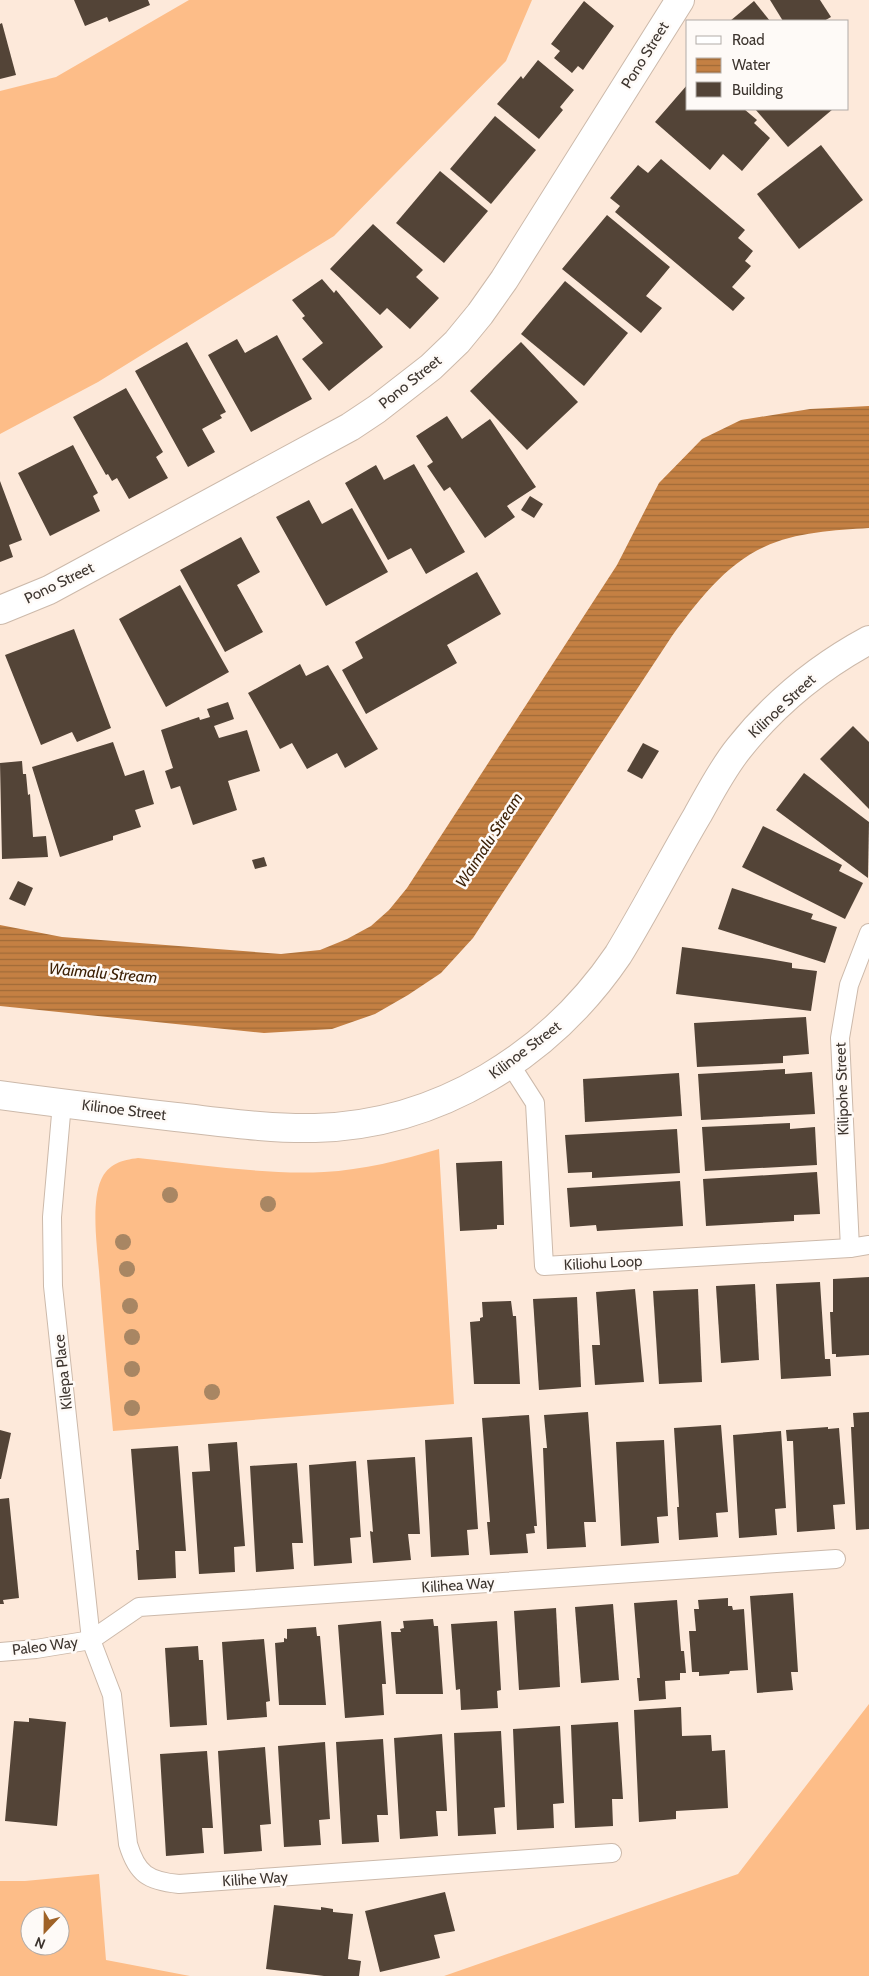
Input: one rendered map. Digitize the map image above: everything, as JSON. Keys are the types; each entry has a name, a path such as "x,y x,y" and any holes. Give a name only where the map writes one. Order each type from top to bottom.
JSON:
{"street":[{"name":"Pono Street","path":"0,610 48,590 350,427 396,396 431,367 480,314 504,280 680,0"},
{"name":"Kilinoe Street","path":"0,1095 233,1123 316,1128 354,1124 396,1116 432,1105 463,1091 510,1064 563,1022 600,982 642,915 708,796 738,749 763,720 803,684 843,655 869,640"}],"lane":[{"name":"Kilipohe Street","path":"850,1248 840,1038 850,985 869,934"},
{"name":"Kiliohu Loop","path":"510,1064 535,1103 544,1266 850,1248 869,1245"},
{"name":"Kilepa Place","path":"62,1103 52,1217 54,1286 91,1640"},
{"name":"Kilihea Way","path":"91,1640 139,1607 836,1559"},
{"name":"Paleo Way","path":"0,1652 36,1649 91,1640"},
{"name":"Kilihe Way","path":"91,1640 112,1695 128,1844 133,1860 152,1880 179,1884 612,1853"}],"shaded area":[{"path":"189,0 532,0 506,61 334,236 98,382 0,434 0,91 56,77"},
{"path":"439,1149 454,1404 113,1431 95,1225 98,1189 107,1170 126,1160 138,1158 277,1172 324,1172 382,1164"},
{"path":"869,1704 869,1976 444,1976 738,1874"},
{"path":"99,1874 106,1960 190,1976 0,1976 0,1881 25,1881"}],"water":[{"name":"Waimalu Stream","path":"869,406 869,528 802,535 776,542 750,555 724,574 691,610 672,636 473,938 441,973 375,1014 332,1029 264,1033 0,1006 0,925 62,937 281,954 320,950 347,939 371,926 389,910 407,888 617,565 659,483 702,439 741,420 810,409"}],"building":[{"path":"74,0 148,0 150,5 109,22 107,17 85,26"},
{"path":"770,0 820,0 831,17 826,20 782,20"},
{"path":"584,1 614,26 583,70 578,66 572,73 554,58 560,51 551,44"},
{"path":"754,1 769,20 731,20"},
{"path":"2,23 16,75 0,79 0,24"},
{"path":"538,60 574,90 560,107 563,110 539,139 497,104 521,76 523,79"},
{"path":"686,86 686,110 745,110 757,120 754,123 770,138 742,171 723,154 710,170 655,122"},
{"path":"756,110 832,110 788,147"},
{"path":"495,116 536,150 491,204 450,169"},
{"path":"821,145 863,200 799,249 757,194"},
{"path":"661,159 745,230 738,238 753,251 745,261 751,266 732,287 745,298 733,311 615,212 620,206 610,198 638,165 648,173"},
{"path":"440,171 488,211 444,263 396,223"},
{"path":"607,215 670,267 646,296 662,308 641,333 562,269"},
{"path":"373,224 423,270 416,277 439,298 410,329 387,308 380,315 330,269"},
{"path":"322,279 334,293 336,290 383,347 329,391 302,359 323,343 302,318 305,316 292,300"},
{"path":"565,281 628,333 584,386 521,334"},
{"path":"277,335 312,399 251,432 208,355 237,339 245,353"},
{"path":"187,342 226,412 220,415 222,418 202,429 215,452 188,467 135,371"},
{"path":"521,342 578,402 527,450 470,391"},
{"path":"126,388 163,452 156,457 168,478 129,499 117,478 112,481 108,474 106,475 73,417"},
{"path":"447,416 462,439 490,419 536,487 507,506 515,517 485,538 450,487 444,491 427,466 433,462 416,436"},
{"path":"73,445 98,493 93,496 100,511 50,536 18,473"},
{"path":"414,464 465,552 426,574 411,548 388,560 345,483 376,465 384,480"},
{"path":"0,481 22,540 9,545 13,557 0,562"},
{"path":"530,496 543,504 534,518 521,510"},
{"path":"309,500 322,524 352,508 388,572 326,606 276,517"},
{"path":"241,537 260,572 237,585 263,632 225,652 180,570"},
{"path":"477,572 501,614 447,645 457,663 366,714 342,670 363,658 355,642"},
{"path":"180,585 229,672 166,707 119,619"},
{"path":"74,629 111,728 77,742 72,732 41,745 5,655"},
{"path":"300,664 306,676 328,665 378,749 345,768 337,753 307,769 292,743 280,749 248,693"},
{"path":"228,702 234,719 214,726 219,738 247,730 260,771 228,781 237,810 193,825 180,786 171,789 165,771 173,768 161,730 199,717 200,720 210,717 207,709"},
{"path":"853,726 869,742 869,809 820,759"},
{"path":"113,742 125,776 144,770 154,804 135,810 141,827 113,836 113,840 60,857 32,767"},
{"path":"643,743 659,751 642,779 627,771"},
{"path":"22,761 23,774 26,774 28,795 30,794 33,837 46,836 48,857 2,859 0,763"},
{"path":"804,773 869,822 868,878 776,810"},
{"path":"763,826 842,865 839,871 863,883 845,919 742,867"},
{"path":"264,857 267,866 255,869 252,860"},
{"path":"18,881 33,888 25,906 9,899"},
{"path":"732,888 813,914 811,919 837,927 825,963 718,929"},
{"path":"682,947 792,963 792,968 817,971 811,1011 676,994"},
{"path":"806,1017 809,1054 783,1056 783,1063 697,1067 694,1023"},
{"path":"785,1069 785,1074 812,1072 815,1114 701,1120 698,1074"},
{"path":"679,1073 682,1116 585,1122 583,1079"},
{"path":"790,1123 790,1129 815,1127 817,1165 705,1171 702,1127"},
{"path":"677,1129 680,1173 592,1178 592,1172 568,1173 565,1135"},
{"path":"502,1161 504,1225 497,1225 497,1229 460,1231 456,1163"},
{"path":"817,1172 820,1214 794,1215 794,1221 706,1226 703,1179"},
{"path":"680,1181 683,1226 597,1231 596,1225 570,1227 567,1188"},
{"path":"869,1277 869,1355 836,1357 836,1354 832,1354 830,1312 833,1312 833,1279"},
{"path":"820,1282 825,1359 830,1359 831,1376 781,1379 776,1284"},
{"path":"755,1284 759,1360 721,1363 716,1286"},
{"path":"635,1289 644,1382 595,1385 592,1345 600,1345 596,1292"},
{"path":"698,1289 702,1382 659,1384 653,1291"},
{"path":"577,1297 581,1387 539,1390 533,1299"},
{"path":"511,1301 513,1316 516,1316 520,1384 474,1384 470,1322 480,1321 480,1318 483,1317 482,1302"},
{"path":"588,1412 596,1522 584,1522 586,1547 547,1549 543,1448 547,1448 544,1415"},
{"path":"869,1412 869,1529 856,1530 851,1427 854,1427 853,1413"},
{"path":"529,1415 537,1526 534,1526 535,1533 526,1534 528,1553 490,1555 487,1522 490,1522 482,1418"},
{"path":"721,1425 728,1512 716,1513 718,1537 679,1540 674,1428"},
{"path":"828,1427 828,1429 839,1428 845,1504 833,1505 835,1529 797,1532 793,1441 787,1441 786,1430"},
{"path":"0,1430 11,1433 1,1479 0,1479"},
{"path":"781,1431 786,1508 775,1509 777,1535 739,1538 733,1435"},
{"path":"472,1437 478,1529 467,1530 469,1555 431,1557 425,1440"},
{"path":"664,1440 668,1516 657,1517 659,1543 621,1546 616,1442"},
{"path":"237,1442 245,1546 234,1547 235,1572 199,1574 192,1472 210,1471 208,1444"},
{"path":"178,1446 186,1551 175,1551 176,1578 138,1580 136,1550 139,1550 131,1449"},
{"path":"415,1457 420,1534 408,1534 411,1560 373,1563 370,1531 373,1532 367,1460"},
{"path":"356,1461 361,1537 350,1538 352,1563 314,1566 309,1465"},
{"path":"297,1463 303,1543 292,1543 294,1569 256,1572 250,1466"},
{"path":"9,1498 19,1598 3,1600 4,1604 0,1604 0,1499"},
{"path":"793,1593 798,1672 791,1672 793,1690 757,1693 750,1596"},
{"path":"728,1598 728,1606 732,1606 733,1610 744,1609 748,1670 730,1671 729,1674 699,1676 699,1672 692,1672 689,1631 696,1631 694,1609 699,1609 698,1600"},
{"path":"677,1600 681,1651 684,1651 686,1673 680,1673 680,1680 665,1681 666,1699 639,1701 637,1678 640,1678 634,1603"},
{"path":"613,1604 619,1680 581,1683 575,1607"},
{"path":"556,1608 560,1687 519,1690 514,1611"},
{"path":"433,1619 434,1626 438,1626 443,1694 396,1694 391,1632 401,1632 400,1629 404,1628 403,1621"},
{"path":"381,1621 386,1684 382,1684 384,1715 345,1718 338,1625"},
{"path":"497,1621 501,1690 497,1691 498,1708 461,1710 460,1689 456,1690 451,1624"},
{"path":"316,1627 317,1636 320,1636 326,1705 279,1705 275,1643 284,1642 284,1638 287,1639 287,1629"},
{"path":"264,1639 270,1701 266,1702 267,1717 227,1720 222,1642"},
{"path":"198,1646 199,1660 203,1660 207,1725 170,1727 165,1648"},
{"path":"681,1707 682,1736 711,1735 712,1751 725,1750 728,1808 676,1811 676,1819 639,1822 634,1710"},
{"path":"29,1718 66,1722 57,1826 5,1821 14,1721 29,1722"},
{"path":"618,1722 623,1799 612,1799 613,1826 575,1828 571,1725"},
{"path":"560,1726 564,1803 553,1804 554,1828 517,1830 513,1729"},
{"path":"501,1731 505,1807 494,1808 496,1834 458,1836 454,1733"},
{"path":"442,1734 447,1811 436,1811 438,1836 400,1839 394,1738"},
{"path":"383,1739 388,1815 377,1815 379,1842 342,1844 336,1742"},
{"path":"325,1742 330,1819 319,1820 321,1845 284,1847 278,1746"},
{"path":"265,1747 271,1824 260,1825 262,1851 224,1854 218,1751"},
{"path":"207,1751 213,1828 202,1828 204,1853 166,1856 160,1754"},
{"path":"445,1892 455,1931 434,1935 440,1958 380,1972 365,1911"},
{"path":"274,1905 321,1910 321,1907 333,1909 333,1912 353,1914 348,1959 361,1961 359,1976 324,1976 266,1969"}]}
